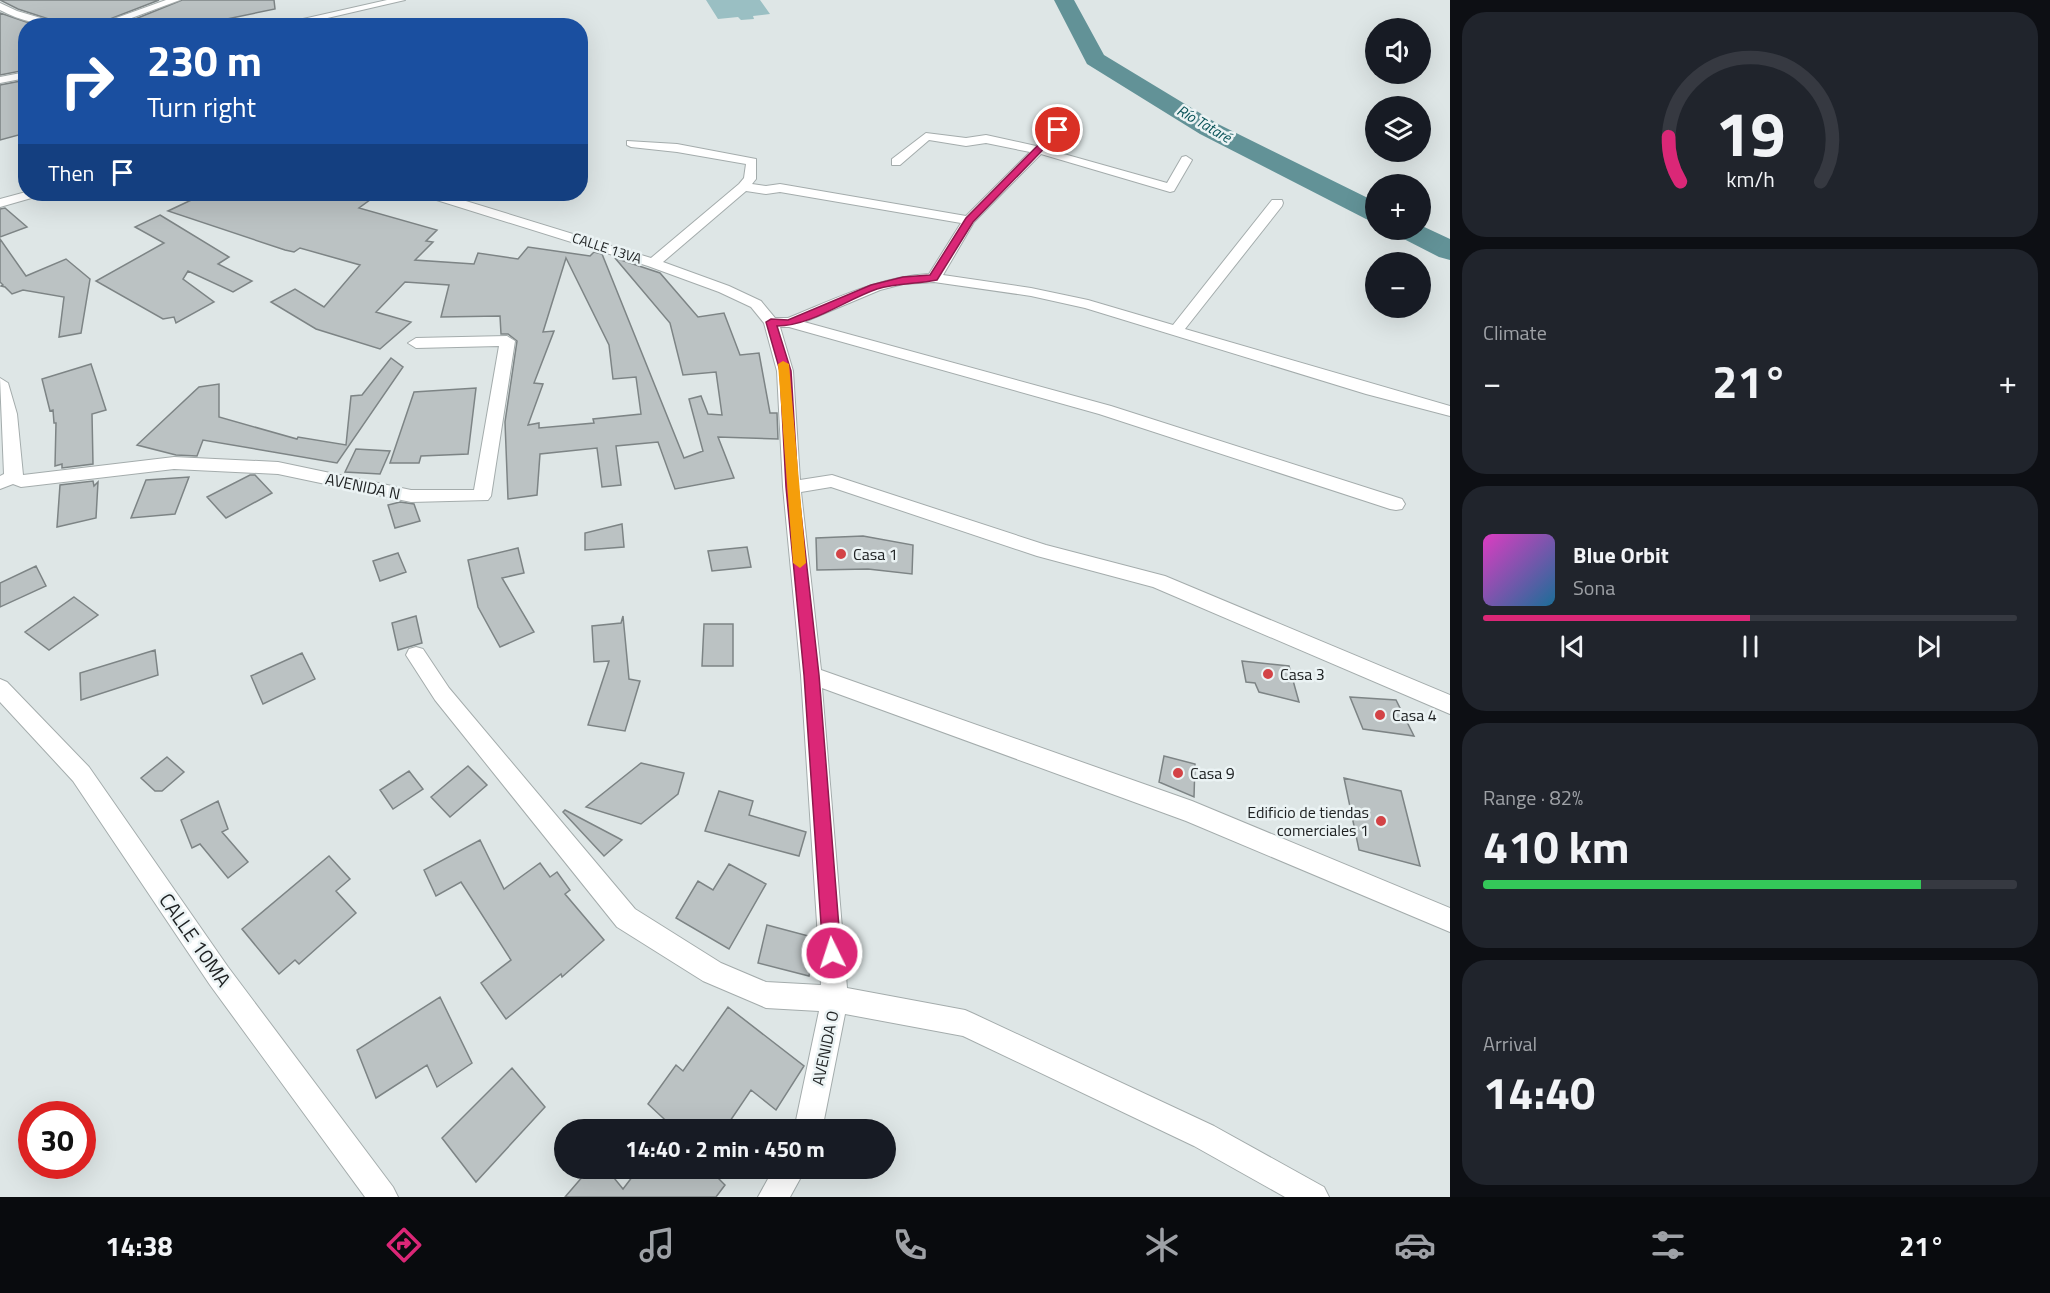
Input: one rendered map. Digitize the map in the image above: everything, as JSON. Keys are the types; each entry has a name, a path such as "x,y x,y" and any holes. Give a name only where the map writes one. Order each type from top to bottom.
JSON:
{"street":[{"path":"122,18 175,0"},
{"path":"315,18 400,0"},
{"path":"0,6 5,14 37,18"},
{"path":"0,80 18,77"},
{"path":"934,278 969,220 1058,130"},
{"path":"896,162 926,136 966,142 986,139 1038,150 1170,188 1186,160"},
{"path":"631,143 677,148 752,162 750,179 743,188 653,263"},
{"path":"743,188 766,190 780,188 969,220"},
{"path":"0,203 18,198"},
{"name":"CALLE 13VA","path":"454,201 653,263 724,289 756,304 780,322"},
{"path":"1177,329 1277,203"},
{"path":"780,322 874,287 903,280 934,278 1030,292 1088,304 1177,329 1372,390 1450,411"},
{"path":"780,322 1105,410 1396,504"},
{"name":"AVENIDA O","path":"780,322 792,487 812,675 835,999 810,1119"},
{"name":"AVENIDA N","path":"7,480 21,481 174,463 278,468 411,496 482,496 507,341 416,343"},
{"path":"0,383 9,414 7,480"},
{"path":"792,487 832,481 1044,551 1158,581 1450,705"},
{"path":"416,655 442,694 626,918 712,972 766,995 835,999 965,1023 1204,1136 1314,1197"},
{"path":"812,675 1192,812 1450,920"},
{"name":"CALLE 10MA","path":"0,688 81,774 219,976 384,1197"},
{"path":"773,1197 785,1179"}],"shaded area":[{"path":"706,0 760,0 770,14 753,16 754,19 741,20 738,17 718,19"}],"building":[{"path":"0,0 159,0 113,18 46,18"},
{"path":"182,0 274,0 275,9 232,18 138,18"},
{"path":"0,13 18,19 18,72 0,75"},
{"path":"18,82 18,135 0,140 0,85"},
{"path":"189,201 368,201 359,208 437,230 426,241 433,242 415,260 474,264 478,253 518,259 528,247 590,256 594,252 602,254 684,458 703,451 689,399 701,396 708,414 722,415 716,372 683,375 670,323 615,258 660,273 698,317 724,313 740,355 759,353 770,413 777,413 778,439 718,437 734,478 675,489 658,442 616,446 621,485 602,487 597,448 540,454 537,495 508,499 505,422 517,341 508,334 501,334 500,316 441,317 449,285 405,282 376,312 411,322 380,349 316,329 271,302 295,289 324,307 360,265 300,248 294,252 168,211","holes":["566,258 609,345 613,379 636,377 641,414 593,419 594,423 539,428 539,423 528,425 543,384 534,383 554,331 543,332"]},
{"path":"5,208 27,227 0,237 0,209"},
{"path":"160,215 229,257 218,264 252,281 233,292 188,271 183,279 214,302 176,323 174,317 163,319 96,281 164,243 135,227"},
{"path":"0,239 26,276 66,259 90,279 81,333 59,337 64,297 23,290 12,294 1,286 3,285 0,282"},
{"path":"391,358 403,367 337,463 203,440 197,456 176,455 137,445 199,387 219,384 219,417 297,439 298,437 346,445 351,396 362,395"},
{"path":"91,364 106,410 92,414 93,464 62,468 62,464 55,466 56,423 54,423 53,410 50,411 42,379"},
{"path":"476,388 468,454 421,456 419,463 390,463 414,392"},
{"path":"356,449 390,451 380,474 345,472"},
{"path":"250,475 255,475 272,493 226,518 207,497"},
{"path":"189,477 175,514 131,518 146,480"},
{"path":"93,481 94,486 98,482 96,518 57,527 60,485"},
{"path":"400,502 414,504 420,521 395,528 388,505"},
{"path":"622,524 624,547 585,550 585,533"},
{"path":"863,536 913,545 912,574 868,569 817,570 816,538"},
{"path":"747,547 751,567 712,571 708,551"},
{"path":"518,548 524,573 502,578 534,632 500,647 478,607 468,560"},
{"path":"398,553 406,572 380,581 373,561"},
{"path":"36,566 46,586 0,607 0,583"},
{"path":"74,597 98,615 49,650 25,632"},
{"path":"416,616 422,643 398,650 392,623"},
{"path":"623,616 629,679 640,681 625,731 588,725 609,661 594,662 592,626 621,623"},
{"path":"704,624 733,624 733,666 702,666"},
{"path":"155,650 158,675 81,700 80,673"},
{"path":"302,653 315,679 263,704 251,676"},
{"name":"Casa 3","path":"1242,661 1289,666 1299,702 1259,692 1255,683 1246,682"},
{"name":"Casa 4","path":"1350,697 1396,700 1414,736 1363,729"},
{"name":"Casa 9","path":"1164,756 1195,764 1194,797 1159,782"},
{"path":"167,757 184,772 162,791 155,791 141,778"},
{"path":"641,763 684,773 678,794 641,824 586,807"},
{"path":"468,766 487,785 450,817 431,797"},
{"path":"409,771 423,789 393,809 380,790"},
{"name":"Edificio de tiendas comerciales 1","path":"1344,778 1401,791 1420,866 1359,850"},
{"path":"719,791 753,801 749,815 806,832 799,856 705,831"},
{"path":"218,801 228,829 222,832 248,862 228,878 200,844 192,848 181,820"},
{"path":"565,810 622,840 604,856 563,812"},
{"path":"480,840 504,889 540,863 550,877 557,872 570,890 565,894 604,940 562,977 561,974 506,1019 481,983 511,960 461,882 436,896 424,870"},
{"path":"329,856 350,879 336,891 356,913 299,964 295,960 279,974 242,929"},
{"path":"729,864 766,884 729,949 676,918 698,881 713,890"},
{"path":"767,925 816,938 809,976 758,963"},
{"path":"440,997 472,1063 437,1087 427,1065 376,1098 357,1050"},
{"path":"728,1007 804,1066 776,1110 751,1090 731,1119 664,1119 648,1104 676,1065 683,1071"},
{"path":"512,1068 545,1107 476,1182 442,1138"},
{"path":"581,1179 615,1179 623,1189 631,1179 719,1179 725,1185 716,1197 565,1197"}],"waterway":[{"name":"Río Tataré","path":"1064,0 1095,59 1209,129 1365,207"},
{"name":"Río Tataré","path":"1428,240 1450,251"}],"slow traffic":[{"path":"783,364 800,563"}],"place":[{"name":"Casa 1","path":"841,554"},
{"name":"Casa 3","path":"1268,674"},
{"name":"Casa 4","path":"1380,715"},
{"name":"Casa 9","path":"1178,773"},
{"name":"Edificio de tiendas comerciales 1","path":"1381,821"}],"route":[{"path":"832,953 812,675 792,487 785,371 771,322 790,323 874,287 903,280 934,278 969,220 1058,130"}]}
